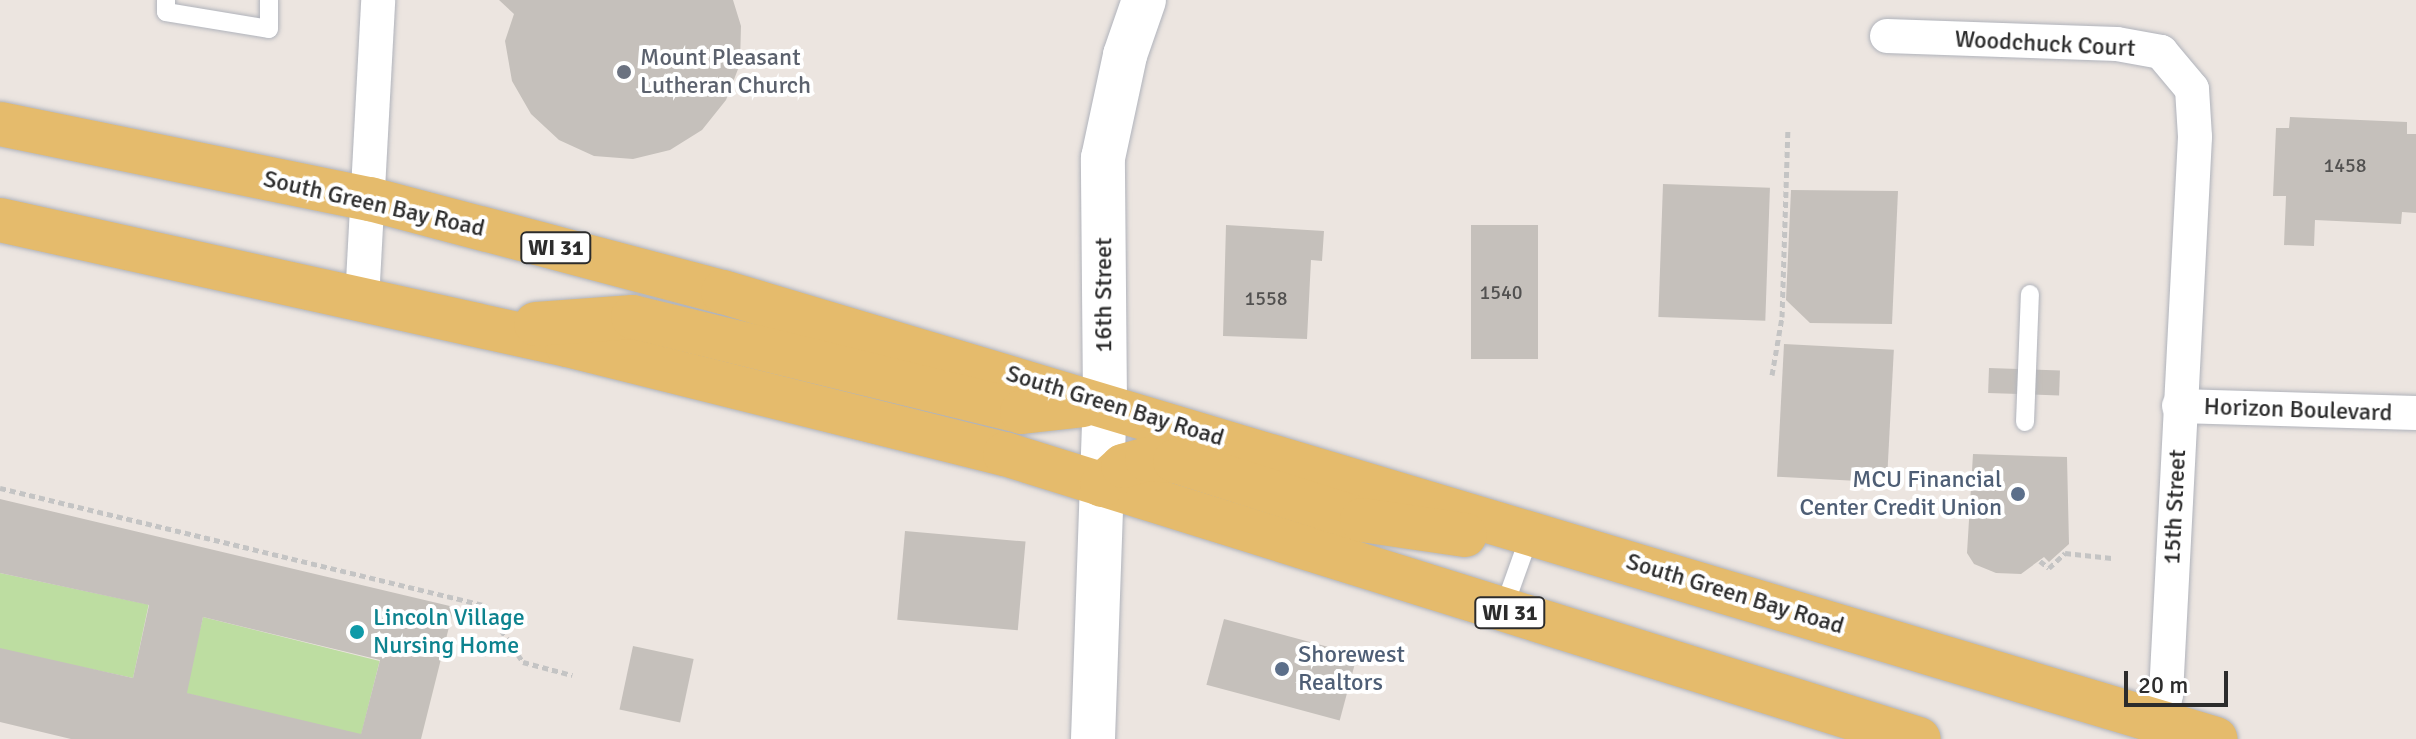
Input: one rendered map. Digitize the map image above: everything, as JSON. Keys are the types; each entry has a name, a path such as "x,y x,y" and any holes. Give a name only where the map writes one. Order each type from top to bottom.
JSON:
{"main road":[{"name":"South Green Bay Road","path":"0,124 370,199 723,292 1531,532 2160,732 2216,739"},
{"name":"WI 31","path":"0,220 489,328 1005,454 1919,739"},
{"path":"489,328 633,317 1022,412 1105,403"},
{"path":"1102,485 1123,466 1147,459 1175,461 1362,520 1476,537 1531,532"}],"street":[{"path":"362,300 370,199 378,0"},
{"name":"16th Street","path":"1093,739 1105,403 1103,158 1125,55 1144,0"},
{"name":"Woodchuck Court","path":"1887,36 2117,44 2161,52 2192,89 2195,137 2186,274"},
{"name":"15th Street","path":"2160,732 2186,274"},
{"name":"Horizon Boulevard","path":"2179,406 2416,413"}],"lane":[{"path":"166,0 166,12 269,29 269,0"},
{"path":"2025,422 2030,294"},
{"path":"1503,610 1531,532"}],"path":[{"path":"1772,375 1782,317 1788,131"},
{"path":"0,488 484,605 523,662 572,675"},
{"path":"2040,561 2049,568 2065,553 2112,558"}],"green space":[{"path":"0,573 149,605 133,678 0,650"},
{"path":"203,617 380,661 361,737 184,693"}],"building":[{"name":"Mount Pleasant Lutheran Church","path":"499,0 733,0 741,26 740,64 726,100 702,130 670,150 633,159 594,156 559,140 531,114 512,81 505,41 514,14"},
{"path":"2290,117 2407,122 2407,134 2416,134 2416,213 2402,212 2401,224 2315,220 2314,246 2284,245 2286,196 2273,196 2276,128 2289,128"},
{"path":"1663,184 1770,188 1765,321 1658,317"},
{"path":"1791,190 1898,191 1892,324 1810,323 1786,300"},
{"path":"1226,225 1324,231 1322,261 1311,260 1307,339 1223,336"},
{"path":"1471,225 1538,225 1538,359 1471,359"},
{"path":"1784,344 1894,350 1887,483 1777,477"},
{"path":"1989,368 2060,370 2059,395 1988,393"},
{"name":"MCU Financial Center Credit Union","path":"1973,454 2067,457 2069,544 2049,562 2044,557 2021,574 1996,573 1974,564 1967,553"},
{"name":"Lincoln Village Nursing Home","path":"0,499 454,607 421,739 71,739 0,722 0,648 133,678 149,605 0,573","holes":["203,617 380,660 361,734 187,693"]},
{"path":"905,531 1026,542 1018,630 897,620"},
{"name":"Shorewest Realtors","path":"1224,619 1357,655 1340,720 1206,685"},
{"path":"633,646 694,659 680,722 619,710"}],"place":[{"name":"Mount Pleasant Lutheran Church","path":"624,72"},
{"name":"MCU Financial Center Credit Union","path":"2018,494"},
{"name":"Lincoln Village Nursing Home","path":"357,632"},
{"name":"Shorewest Realtors","path":"1282,669"}]}
